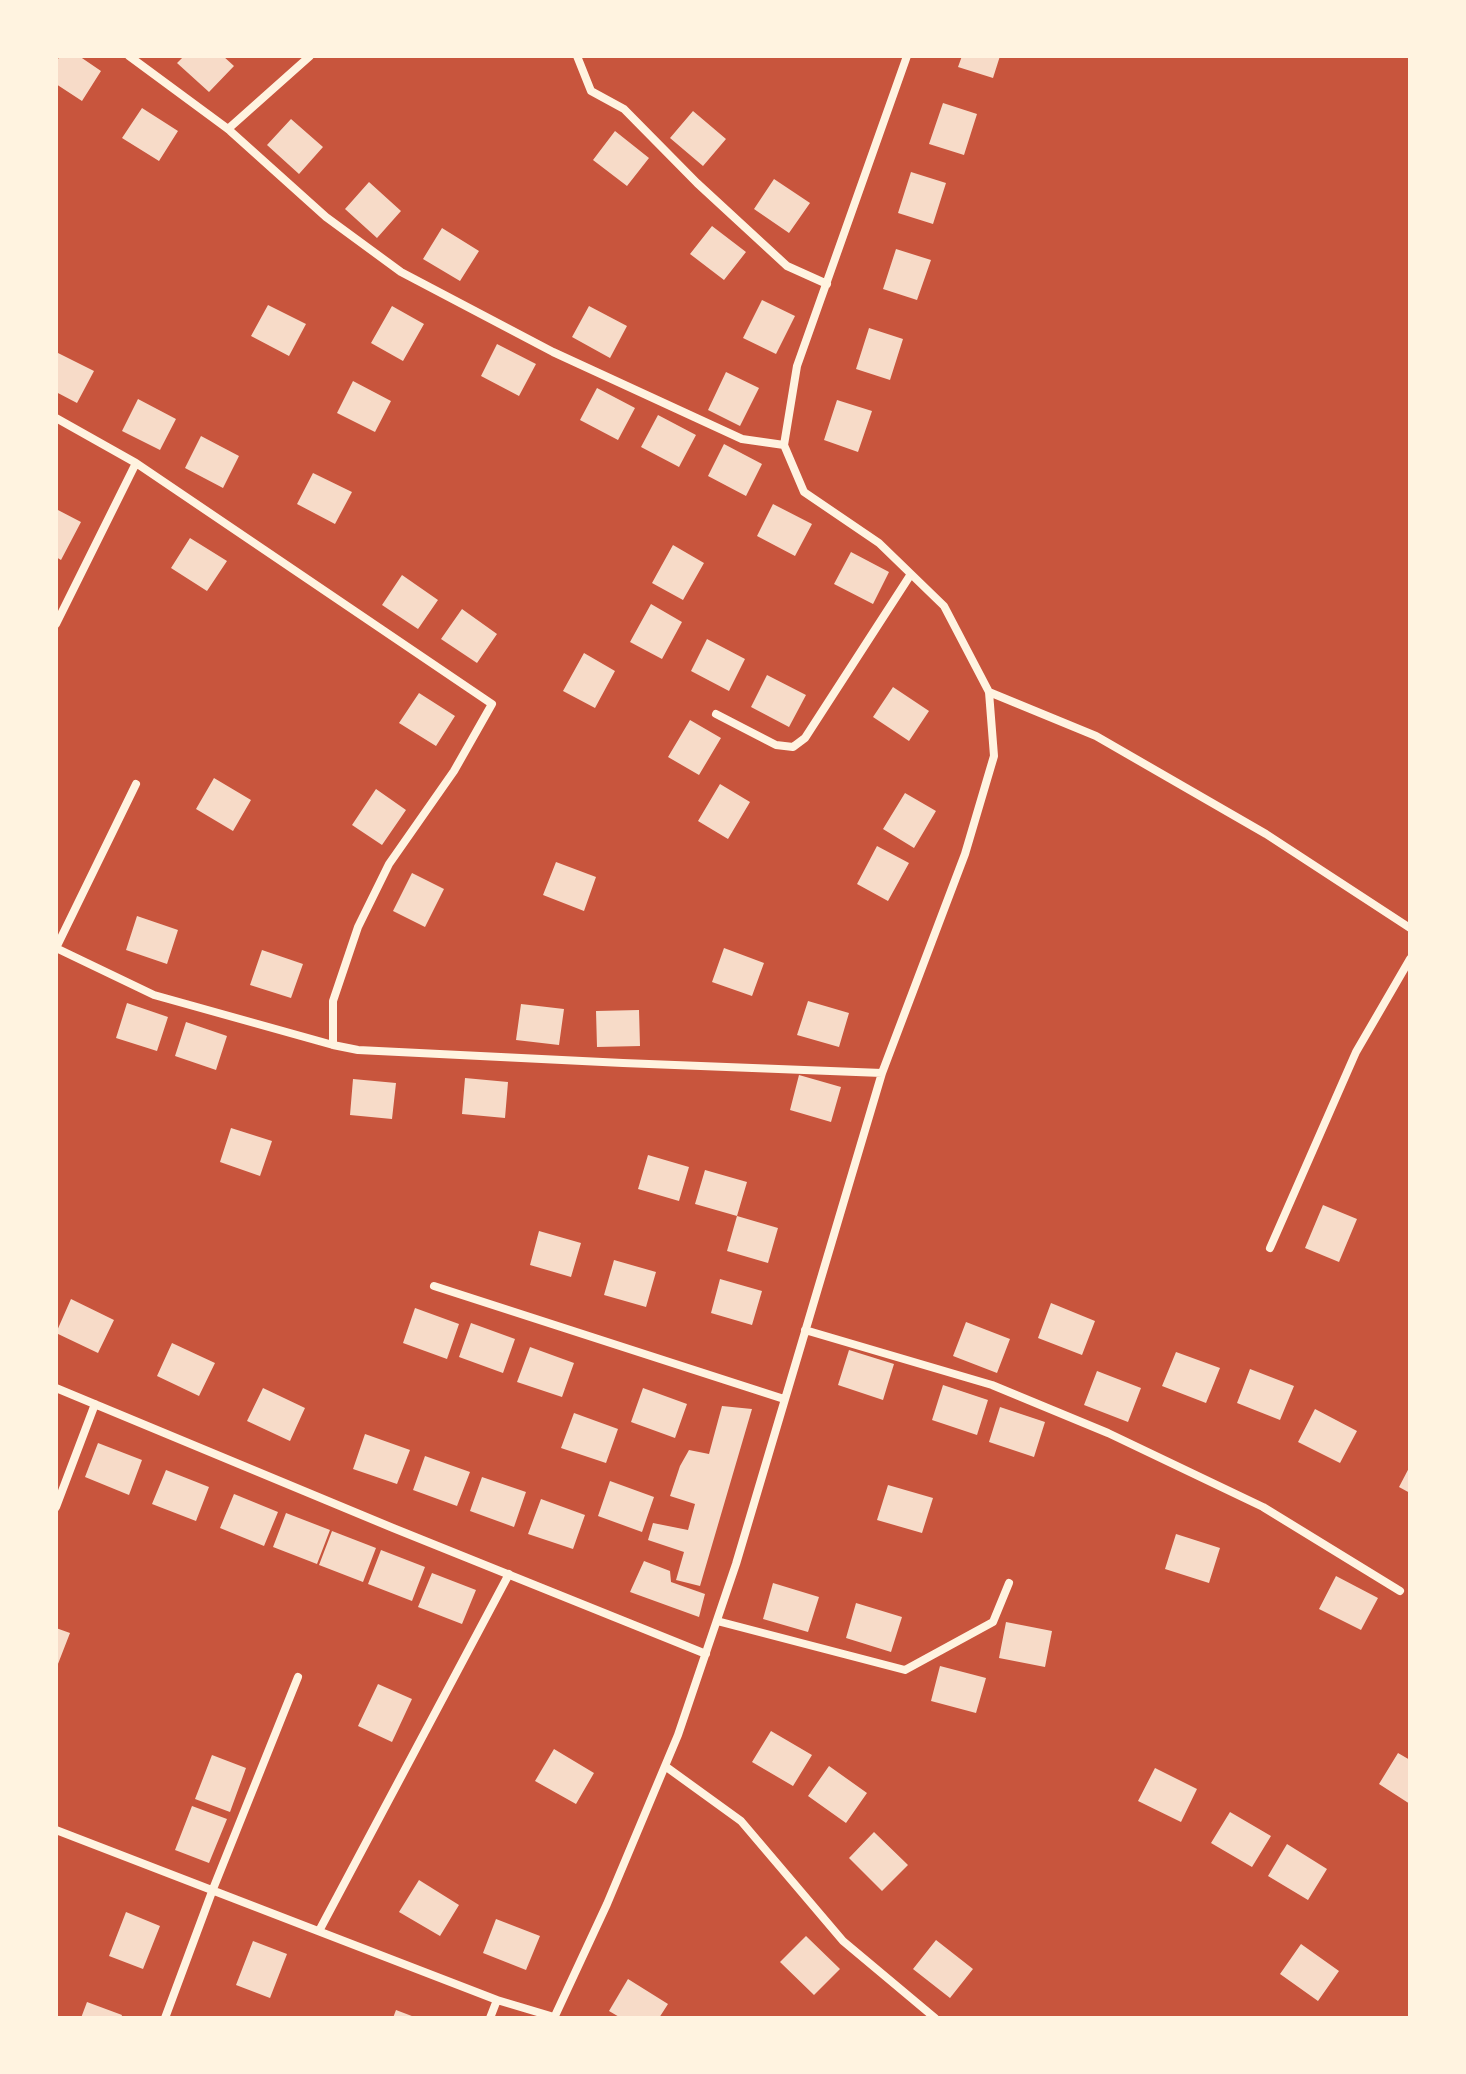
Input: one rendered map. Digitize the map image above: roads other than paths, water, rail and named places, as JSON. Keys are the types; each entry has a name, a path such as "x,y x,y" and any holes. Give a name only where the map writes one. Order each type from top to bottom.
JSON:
{"street":[{"path":"129,56 228,129 326,217 401,272 553,352 742,439 784,445"},
{"path":"228,129 310,56"},
{"path":"577,56 591,91 624,109 697,183 787,266 827,284"},
{"path":"56,1830 497,2000 554,2018 607,1904 678,1735 736,1564 882,1073 965,854 994,756 989,692 944,606 879,543 804,492 784,445 797,366 907,56"},
{"path":"56,418 136,463 492,704 454,771 389,864 358,927 333,1001 333,1045"},
{"path":"56,624 136,463"},
{"path":"716,714 776,745 793,747 805,738 911,574"},
{"path":"989,692 1096,736 1266,834 1410,928"},
{"path":"136,784 56,948 154,995 358,1050 882,1073"},
{"path":"1270,1248 1356,1052 1410,959"},
{"path":"434,1286 784,1399"},
{"path":"805,1330 992,1385 1108,1433 1263,1507 1400,1591"},
{"path":"56,1388 706,1654"},
{"path":"56,1507 95,1404"},
{"path":"319,1931 509,1574"},
{"path":"717,1621 905,1670 993,1622 1009,1583"},
{"path":"165,2018 298,1677"},
{"path":"665,1766 741,1821 843,1941 935,2018"},
{"path":"490,2018 497,2000"}]}
